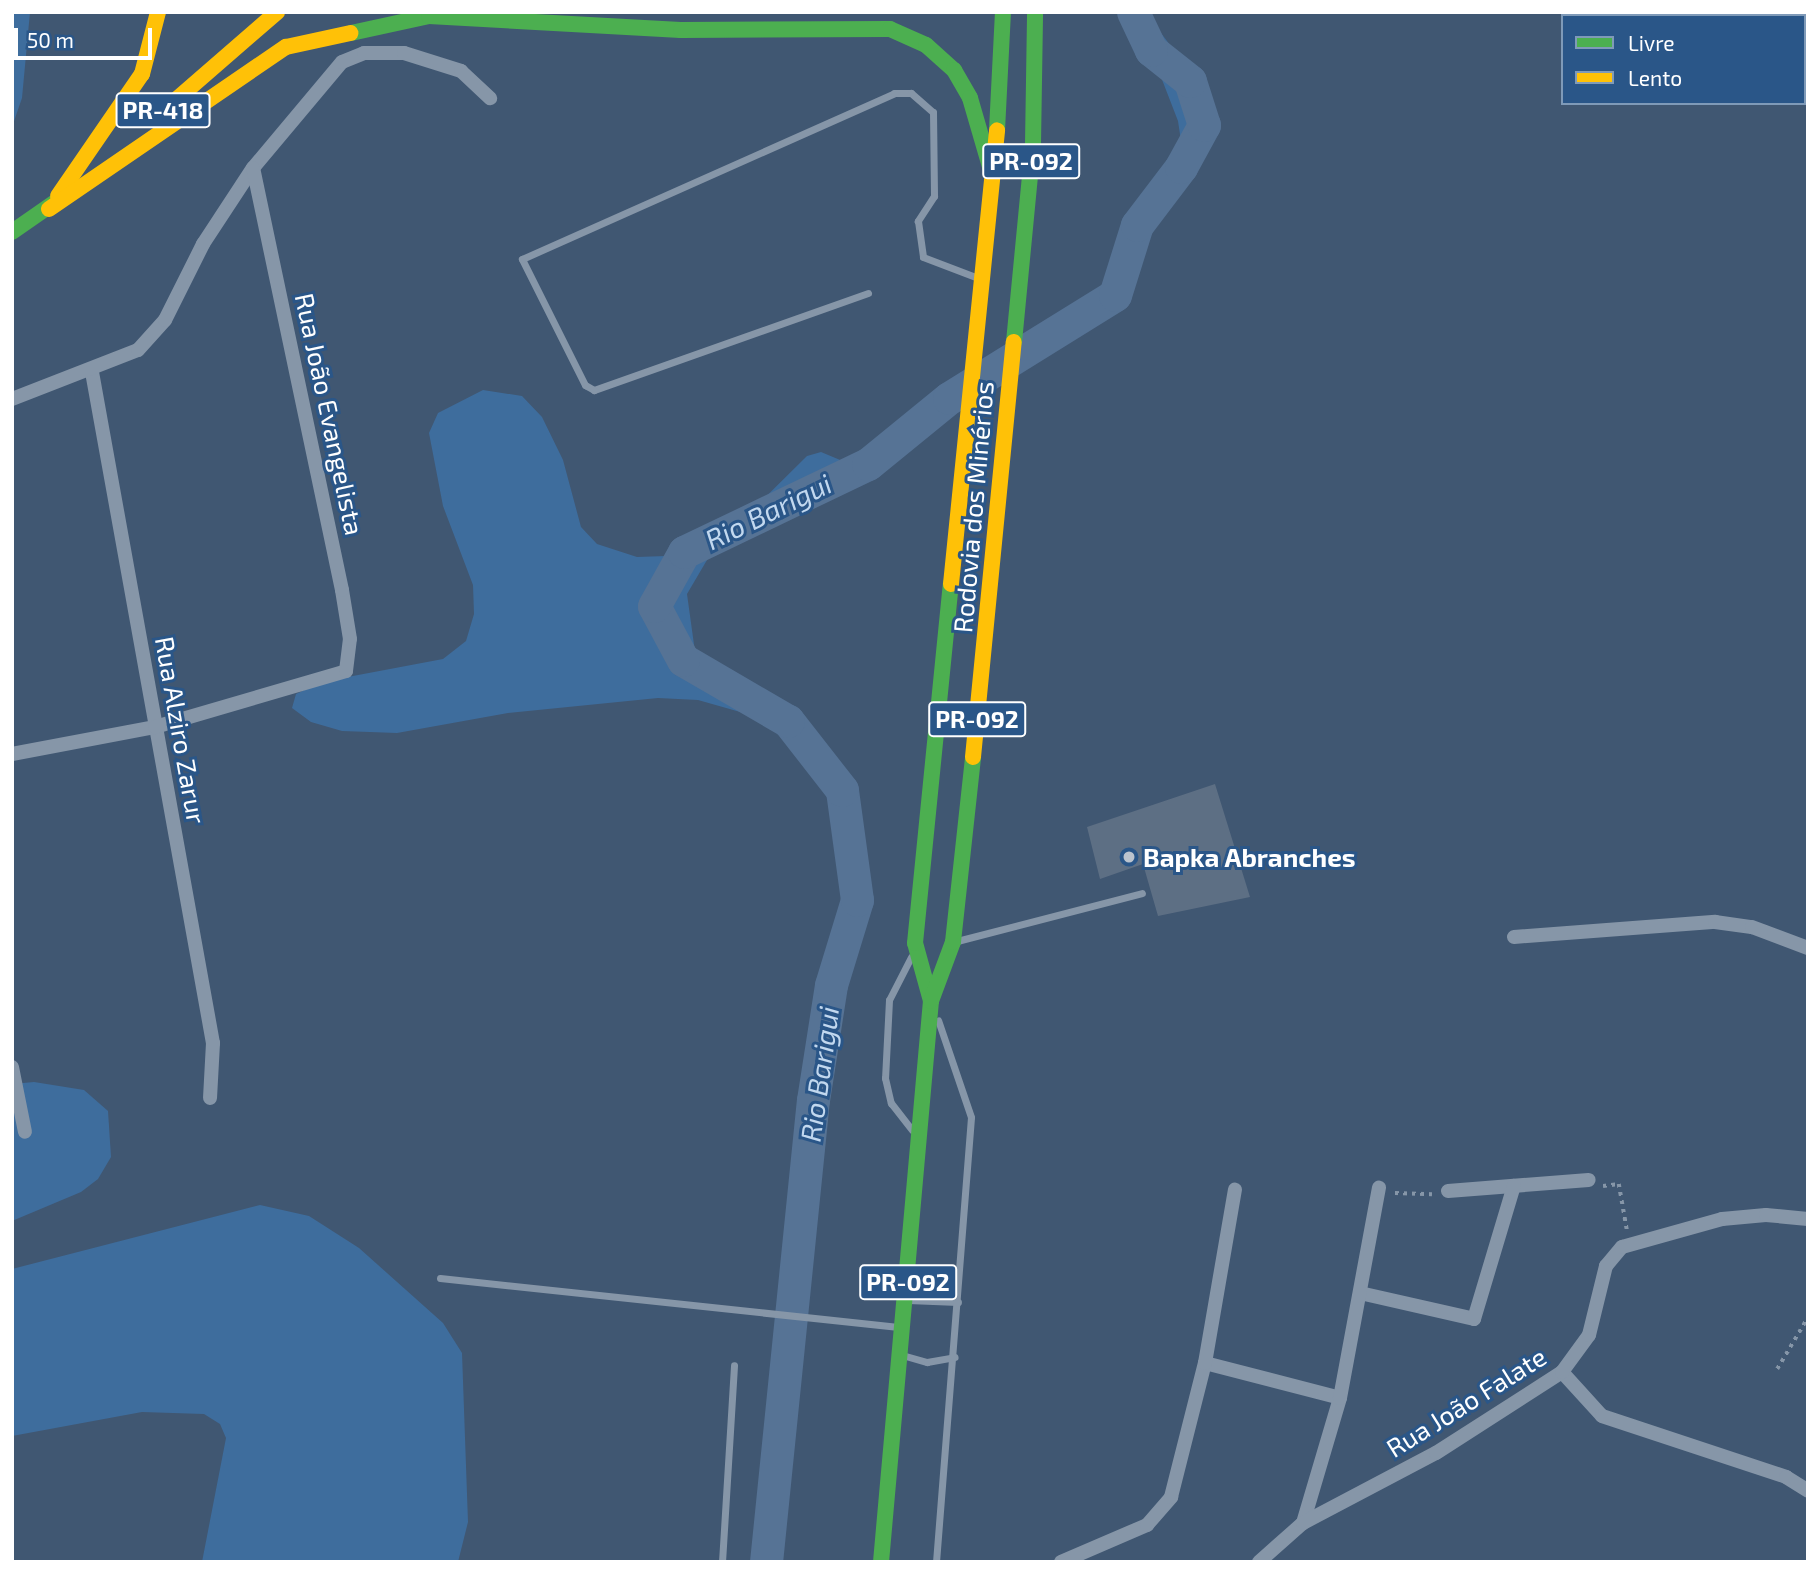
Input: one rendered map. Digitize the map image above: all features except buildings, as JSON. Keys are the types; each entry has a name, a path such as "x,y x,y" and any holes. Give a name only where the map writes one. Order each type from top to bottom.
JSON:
{"main road":[{"path":"49,209 142,74 158,12"},
{"name":"PR-418","path":"12,232 49,209 277,12"},
{"name":"Rodovia dos Minérios","path":"931,1001 915,943 978,278 1002,79 1003,12"},
{"name":"Rodovia dos Minérios","path":"881,1562 907,1300 931,1001 953,942 1005,434 1033,144 1035,12"},
{"path":"49,209 286,47 429,16 681,30 890,29 926,45 954,70 970,97 990,167"}],"street":[{"path":"12,399 92,372 138,350 164,320 203,244 253,168 342,62 364,53 404,53 461,71 490,98"},
{"name":"Rua João Evangelista","path":"155,727 346,671 350,639 342,590 253,168"},
{"name":"Rua Alziro Zarur","path":"92,372 213,1043 210,1098"},
{"path":"12,754 155,727"},
{"path":"1514,937 1714,922 1752,927 1808,948"},
{"path":"12,1067 24,1132"},
{"path":"1448,1191 1589,1180"},
{"path":"1360,1293 1474,1319 1514,1186"},
{"path":"1303,1523 1340,1398 1379,1188"},
{"path":"1061,1562 1147,1525 1158,1515 1178,1478 1205,1363 1236,1190"},
{"path":"1629,1244 1734,1217 1808,1219"},
{"name":"Rua João Falate","path":"1259,1562 1303,1523 1436,1453 1562,1372 1589,1335 1606,1266 1629,1244"},
{"path":"1205,1363 1340,1398"},
{"path":"1562,1372 1602,1416 1786,1477 1808,1491"}],"lane":[{"path":"868,292 594,390 585,385 522,259 894,93 911,93 933,112 934,196 918,220 923,257 978,278"},
{"path":"953,942 1142,894"},
{"path":"915,943 889,1000 885,1078 891,1103 921,1142"},
{"path":"931,1001 971,1117 955,1357 936,1562"},
{"path":"440,1278 904,1327"},
{"path":"907,1300 958,1302"},
{"path":"902,1355 927,1362 955,1357"},
{"path":"722,1562 734,1365"}],"path":[{"path":"1589,1180 1599,1187 1619,1184 1629,1244"},
{"path":"1410,1197 1448,1191"},
{"path":"1777,1369 1808,1317"}],"shaded area":[{"path":"12,12 30,12 22,98 12,127"},
{"path":"1119,12 1145,12 1198,82 1205,123 1184,161 1178,121 1161,77 1123,26"},
{"path":"483,390 522,396 542,417 563,460 581,527 597,544 637,557 666,556 723,539 807,456 821,452 845,462 858,482 717,543 687,594 696,659 801,722 807,731 698,700 658,698 508,713 397,733 342,731 311,722 292,708 296,694 321,682 443,659 466,641 474,614 473,585 443,506 429,433 438,413"},
{"path":"34,1082 84,1090 108,1111 111,1157 98,1179 81,1192 12,1221 12,1084"},
{"path":"260,1205 309,1216 359,1248 443,1323 462,1353 468,1522 458,1562 202,1562 226,1438 220,1424 204,1414 142,1412 12,1436 12,1269"}],"waterway":[{"name":"Rio Barigui","path":"766,1562 813,1100 831,985 857,900 842,790 788,721 683,660 654,606 684,552 868,464 949,398 1115,295 1137,225 1181,167 1204,125 1190,81 1151,50 1133,12"}],"traffic: fast":[{"path":"997,130 1003,12"},
{"path":"1014,342 1033,144 1035,12"},
{"path":"351,33 429,16 681,30 890,29 926,45 954,70 970,98 990,167"},
{"path":"12,232 61,198"},
{"path":"931,1001 915,943 951,584"},
{"path":"881,1562 931,1001 953,942 973,757"}],"traffic: slow":[{"path":"58,196 142,74 158,12"},
{"path":"170,105 277,12"},
{"path":"49,209 286,47 351,33"},
{"path":"951,584 997,130"},
{"path":"973,757 1014,342"}],"place":[{"name":"Bapka Abranches","path":"1129,857"}]}
